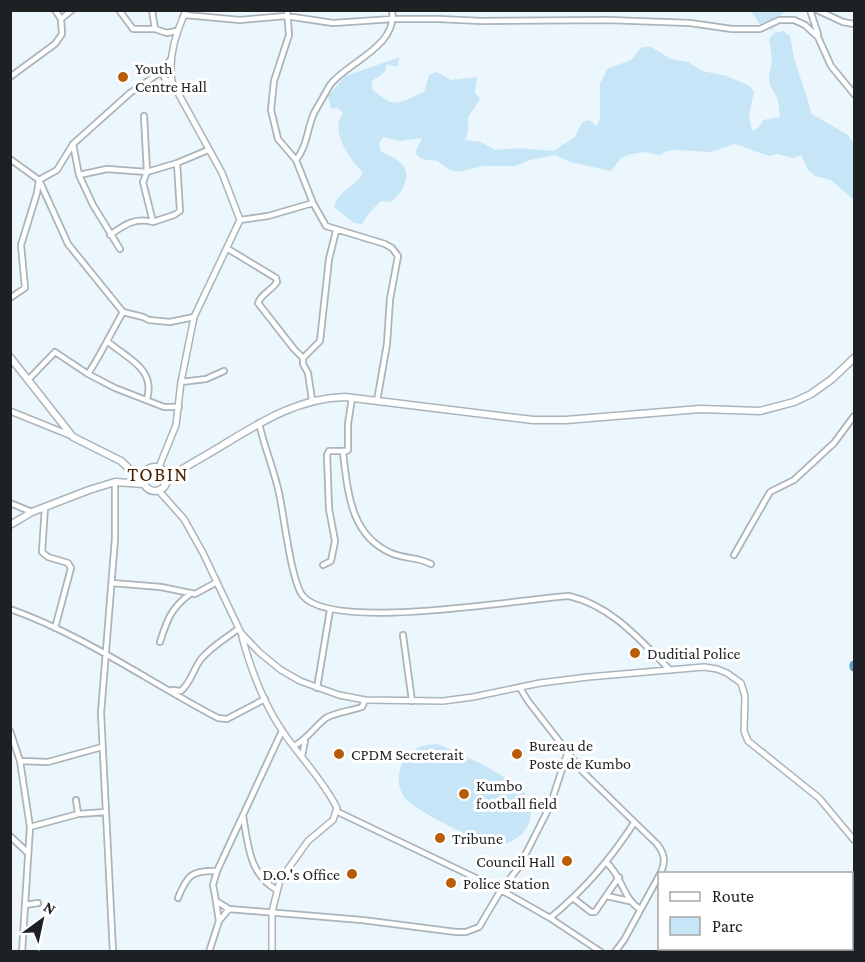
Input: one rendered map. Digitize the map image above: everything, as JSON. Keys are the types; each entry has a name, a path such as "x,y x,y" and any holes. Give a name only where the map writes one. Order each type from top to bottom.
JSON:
{"main road":[{"path":"10,357 73,437 121,461 149,490 159,491 165,486 167,479 165,472 159,467 152,466 142,476 143,483"},
{"path":"167,479 196,459 259,423 312,400 330,397 352,398 533,420 576,419 700,409 760,411 794,402 811,394 832,380 855,358"},
{"path":"10,525 32,512 115,482 143,483"}],"street":[{"path":"10,76 55,44 63,32 61,19 55,10"},
{"path":"61,19 72,10"},
{"path":"119,10 133,29 155,29 167,33 176,31"},
{"path":"152,10 155,29"},
{"path":"296,160 300,155 314,114 331,85 382,42 393,19 392,10"},
{"path":"810,10 831,66 855,94"},
{"path":"817,10 855,24"},
{"path":"159,467 176,425 181,382 194,317 240,220 222,173 172,82 170,70 172,46 185,13 240,20 286,13 333,23 393,19 608,20 690,23 732,29 760,29 779,20 794,20 806,25 818,36"},
{"path":"286,13 289,35 274,81 271,110 278,139 296,160 313,203 326,226 336,231 360,235 385,244 393,248 398,256 377,401"},
{"path":"39,180 57,170 72,144 130,93 161,72 171,59"},
{"path":"161,72 165,79 172,82"},
{"path":"144,116 147,172 143,182 153,222"},
{"path":"72,144 79,176 110,235 120,249"},
{"path":"79,176 107,169 147,172 208,150"},
{"path":"10,159 39,180 68,244 123,312 149,320 170,322 194,317"},
{"path":"110,235 132,221 153,222 180,211 177,163"},
{"path":"10,298 25,288 21,245 39,180"},
{"path":"240,220 268,216 313,203"},
{"path":"303,358 320,341 329,259 336,231"},
{"path":"228,249 276,278 275,285 259,299 258,303 294,350 303,358 310,381 312,400"},
{"path":"88,374 104,351 123,312"},
{"path":"107,341 146,374 150,389 147,399"},
{"path":"29,379 55,352 88,374 116,388 164,407 179,407"},
{"path":"181,382 206,379 224,371"},
{"path":"348,450 348,424 352,398"},
{"path":"10,411 73,437"},
{"path":"734,555 770,492 794,480 834,443 855,416"},
{"path":"259,423 264,448 278,491 294,570 303,596 313,604 330,610 424,611 569,596 584,599 600,607 627,628 670,670"},
{"path":"348,450 343,453 346,474 355,518 361,530 391,553 425,560 431,564"},
{"path":"323,565 331,561 335,541 329,509 327,455 329,451 348,450"},
{"path":"113,951 101,713 115,539 115,482"},
{"path":"159,491 184,519 217,582 240,631 251,668 282,731 336,805 338,812 333,820 315,833 282,876 272,912 272,951"},
{"path":"10,503 32,512"},
{"path":"45,507 42,552 68,563 71,568 55,627"},
{"path":"112,583 161,587 195,594 217,582"},
{"path":"160,642 168,616 190,594"},
{"path":"10,609 55,627 222,719 250,708 265,699"},
{"path":"317,688 330,610"},
{"path":"240,631 280,670 317,688 365,700 443,700 588,677 704,667 717,669 738,680 745,696 744,730 748,741 819,798 855,840"},
{"path":"169,690 181,691 189,683 206,652 240,631"},
{"path":"402,635 412,701"},
{"path":"520,688 531,706 583,772 657,844 663,852 664,860 661,872"},
{"path":"294,746 305,741 326,718 362,707 365,700"},
{"path":"10,731 20,761 30,827 22,951"},
{"path":"219,921 213,885 217,871 282,731"},
{"path":"302,756 305,741"},
{"path":"20,761 48,762 102,747"},
{"path":"216,901 229,909 466,932 479,927 501,890 519,867 550,806 568,751"},
{"path":"76,800 78,814"},
{"path":"30,827 78,814 106,812"},
{"path":"338,812 501,890 601,951"},
{"path":"243,816 250,857 258,874 267,885 277,890"},
{"path":"550,918 607,863 634,823"},
{"path":"10,836 28,853"},
{"path":"607,863 619,878 629,901"},
{"path":"178,898 188,878 195,873 217,871"},
{"path":"573,898 591,912 595,912 619,878"},
{"path":"615,951 624,940 658,878"},
{"path":"607,896 629,901 640,909"},
{"path":"25,904 38,903"},
{"path":"209,951 219,921 229,909"}],"green space":[{"path":"785,10 772,30 760,25 751,11"},
{"path":"783,31 790,36 794,58 812,114 848,135 854,144 854,200 831,180 815,176 808,170 801,155 793,158 777,154 769,156 735,144 711,152 676,150 660,155 643,152 627,155 620,159 611,171 570,162 555,155 530,160 516,166 482,166 459,172 450,170 437,161 421,159 415,153 422,138 399,141 383,137 379,144 381,151 397,160 405,169 406,180 402,191 390,202 381,201 362,224 354,223 334,207 339,196 363,173 347,153 340,137 339,120 343,113 337,108 331,109 328,96 345,76 400,57 397,67 387,64 385,72 372,81 372,89 392,102 402,101 424,92 429,75 437,72 451,80 477,77 475,92 480,99 468,118 468,133 465,140 481,142 495,150 520,148 553,151 575,137 582,122 590,120 596,126 600,119 600,84 607,69 631,60 642,47 651,47 671,59 688,62 703,71 727,76 750,86 754,92 749,115 752,131 759,127 763,120 780,117 778,100 770,85 772,59 769,39 774,33"},
{"name":"Kumbo football field","path":"437,744 498,773 525,793 530,805 531,816 522,834 513,841 491,845 428,815 404,797 399,780 401,766 406,757 417,748"}],"place":[{"name":"Youth Centre Hall","path":"123,77"},
{"name":"Duditial Police","path":"635,653"},
{"name":"CPDM Secreterait","path":"339,754"},
{"name":"Bureau de Poste de Kumbo","path":"517,754"},
{"name":"Kumbo football field","path":"464,794"},
{"name":"Tribune","path":"440,838"},
{"name":"Council Hall","path":"567,861"},
{"name":"D.O.'s Office","path":"352,874"},
{"name":"Police Station","path":"451,883"}],"district":[{"name":"TOBIN","path":"158,474"}]}
